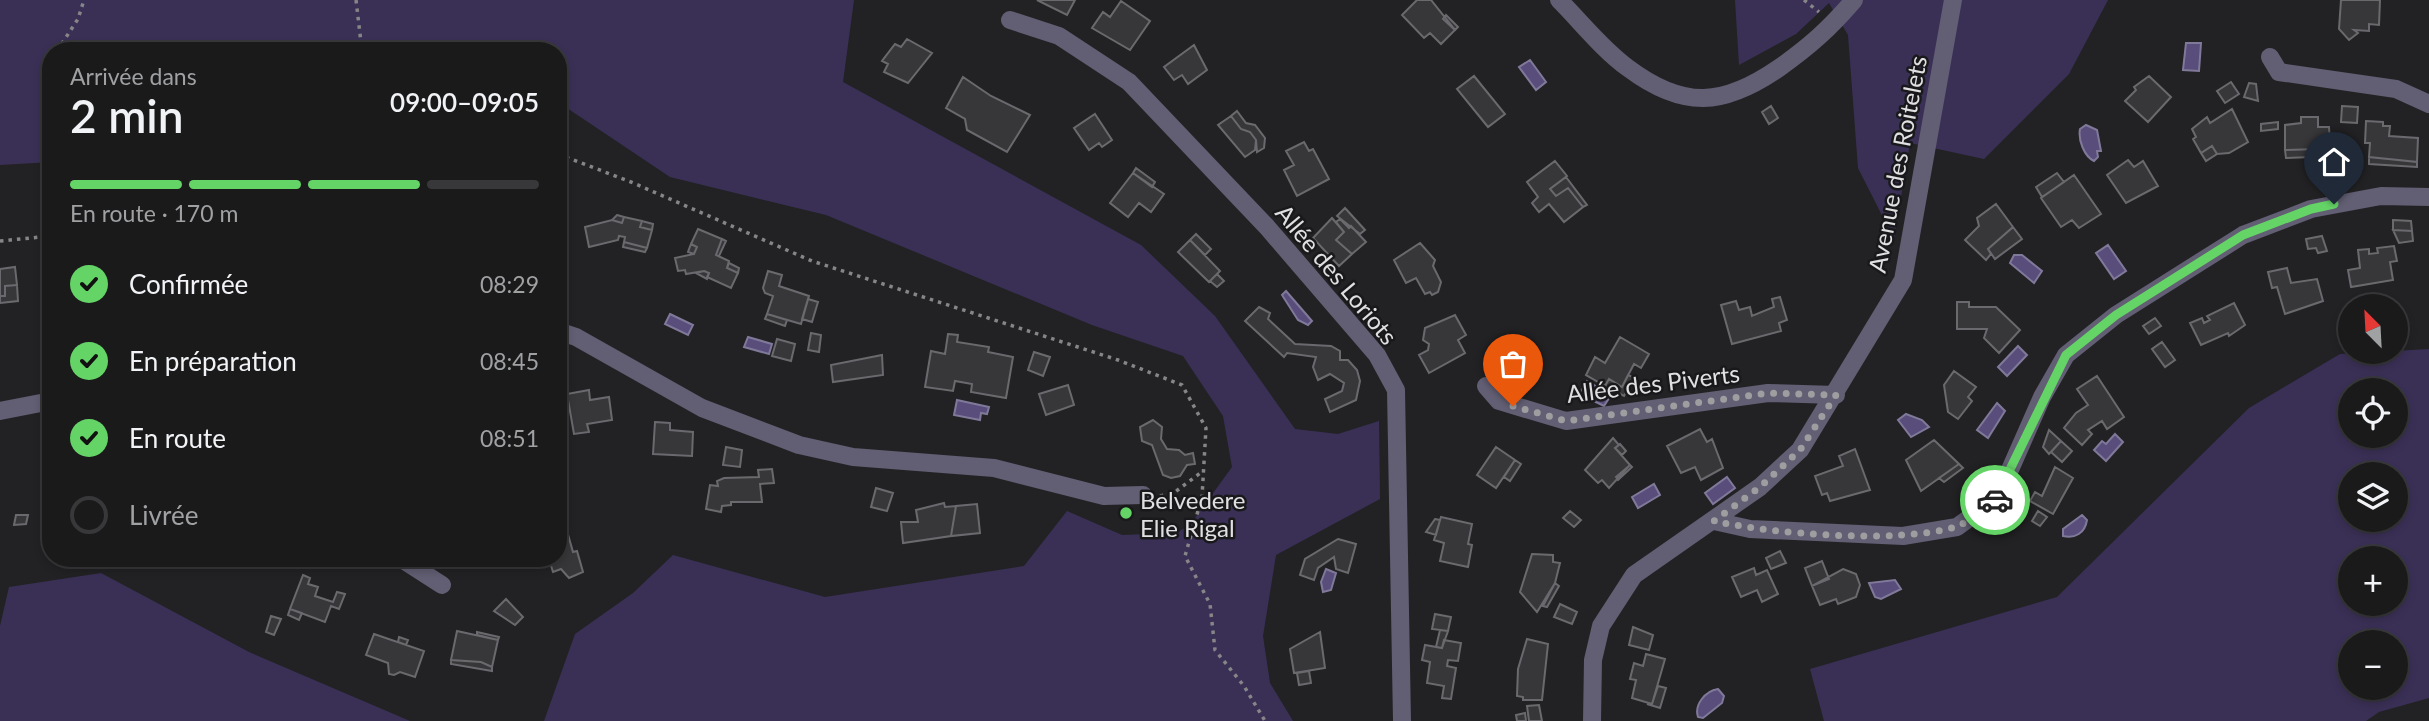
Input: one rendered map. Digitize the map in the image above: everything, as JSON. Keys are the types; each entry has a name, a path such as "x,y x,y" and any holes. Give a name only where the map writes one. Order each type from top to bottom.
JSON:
{"street":[{"path":"1559,0 1627,68 1663,89 1695,99 1723,98 1750,88 1819,39 1854,0"},
{"name":"Avenue des Roitelets","path":"1592,721 1592,660 1601,626 1634,575 1760,487 1800,450 1836,395 1903,280 1953,0"},
{"name":"Allée des Loriots","path":"1010,20 1059,36 1129,82 1267,227 1377,355 1396,390 1402,721"},
{"path":"2270,57 2279,72 2396,89 2429,104"},
{"path":"1714,521 1749,529 1903,536 1957,527 1998,497 2042,397 2066,355 2116,315 2243,235 2311,209 2381,196 2429,197"},
{"path":"567,334 702,408 799,444 853,457 995,468 1104,496 1143,495"},
{"name":"Allée des Piverts","path":"1486,386 1499,401 1566,421 1768,393 1836,395"},
{"path":"0,411 42,403"},
{"path":"414,567 442,585"}],"path":[{"path":"63,42 78,19 84,0"},
{"path":"356,0 361,42"},
{"path":"567,158 812,261 1118,360 1182,385 1206,428 1202,497 1185,556 1210,604 1215,650 1244,686 1265,721"},
{"path":"0,241 42,237"},
{"path":"1143,495 1165,496 1203,471"}],"shaded area":[{"path":"0,0 854,0 843,82 1141,245 1215,316 1295,429 1338,434 1379,421 1380,499 1276,555 1263,636 1270,683 1293,721 544,721 575,634 633,593 673,555 825,597 1024,566 1067,511 1122,535 1176,533 1190,525 1232,467 1223,416 1183,356 1092,325 826,215 670,177 567,108 567,42 42,42 42,163 0,165"},
{"path":"1735,0 2108,0 2069,74 1984,159 1910,143 1894,239 1858,168 1848,35 1829,3 1796,34 1739,65"},
{"path":"2186,43 2201,43 2199,71 2183,70"},
{"path":"1530,60 1546,82 1536,90 1519,67"},
{"path":"2086,125 2097,130 2101,151 2097,151 2098,157 2094,161 2087,155 2081,143 2080,129"},
{"path":"2108,245 2126,271 2114,279 2096,253"},
{"path":"2014,255 2022,255 2042,271 2034,283 2010,263"},
{"path":"1286,291 1312,321 1308,325 1298,320 1282,295"},
{"path":"670,314 693,325 688,335 665,324"},
{"path":"748,337 772,344 769,354 744,347"},
{"path":"2018,346 2027,355 2007,376 1998,367"},
{"path":"2429,349 2429,698 2379,712 2366,721 1824,721 1810,669 2057,597 2249,408 2338,355 2338,364 2408,364 2408,350"},
{"path":"1587,381 1611,395 1604,406 1579,394"},
{"path":"957,400 989,407 987,414 981,413 980,420 954,415"},
{"path":"1997,403 2005,411 1988,438 1977,430"},
{"path":"1906,414 1922,420 1929,427 1911,437 1898,420"},
{"path":"2115,434 2123,442 2106,461 2094,450 2102,441 2106,444"},
{"path":"1727,477 1735,488 1713,504 1705,493"},
{"path":"1654,484 1660,495 1638,508 1632,497"},
{"path":"2082,515 2087,520 2082,532 2072,537 2063,536 2063,529"},
{"path":"1326,569 1336,573 1331,590 1323,592 1321,582"},
{"path":"101,573 249,652 410,721 0,721 0,626 9,587"},
{"path":"1895,580 1901,589 1881,599 1875,597 1869,583"},
{"path":"1718,689 1724,696 1722,703 1703,718 1698,717 1702,699"}],"building":[{"path":"1037,0 1075,0 1067,15"},
{"path":"1417,0 1431,0 1455,30 1441,44 1430,33 1424,38 1402,15"},
{"path":"2341,0 2380,0 2379,25 2369,24 2369,31 2354,30 2358,33 2349,40 2339,29"},
{"path":"1121,1 1150,21 1130,50 1092,28 1103,12 1110,17"},
{"path":"1446,15 1458,27 1455,30 1443,19"},
{"path":"907,39 932,53 908,83 884,72 888,64 882,61 895,44 901,47"},
{"path":"1194,45 1207,70 1188,84 1182,75 1174,80 1164,67"},
{"path":"1474,76 1505,114 1488,127 1457,89"},
{"path":"2149,76 2171,97 2148,122 2125,101 2136,90 2134,87"},
{"path":"963,77 991,96 1030,115 1007,152 967,130 965,119 946,108"},
{"path":"2231,82 2239,94 2225,103 2217,91"},
{"path":"2249,83 2256,84 2258,101 2244,97"},
{"path":"1771,106 1778,118 1769,124 1762,112"},
{"path":"2342,106 2358,107 2357,123 2341,122"},
{"path":"2232,109 2248,142 2229,153 2217,154 2212,146 2201,153 2193,139 2196,137 2192,129 2207,117 2210,123"},
{"path":"1237,111 1246,123 1255,125 1265,138 1264,148 1257,152 1256,140 1250,132 1241,129 1231,116"},
{"path":"1095,114 1112,140 1102,147 1099,143 1089,150 1074,128"},
{"path":"1231,116 1241,129 1250,132 1256,140 1255,150 1245,157 1218,125"},
{"path":"2301,117 2318,117 2318,127 2329,127 2330,143 2319,144 2319,149 2285,150 2285,125 2301,123"},
{"path":"2366,121 2383,122 2383,126 2390,126 2389,136 2418,138 2417,162 2369,157 2370,143 2365,143"},
{"path":"2278,122 2278,129 2261,131 2261,124"},
{"path":"2344,137 2345,149 2338,156 2286,158 2285,150 2319,149 2319,144 2330,143 2329,138"},
{"path":"1304,142 1309,151 1313,149 1329,179 1297,196 1284,170 1294,165 1286,151"},
{"path":"2212,146 2217,154 2206,161 2201,153"},
{"path":"2369,157 2417,162 2417,167 2369,164"},
{"path":"2128,160 2134,167 2143,161 2158,186 2126,203 2107,175"},
{"path":"1555,161 1567,176 1550,189 1556,196 1568,188 1583,207 1564,222 1549,204 1539,212 1532,203 1538,197 1527,182"},
{"path":"1136,168 1155,182 1152,187 1133,173"},
{"path":"1133,173 1164,194 1151,212 1139,203 1128,217 1110,203"},
{"path":"2057,173 2064,182 2042,197 2036,187"},
{"path":"2074,175 2101,214 2079,228 2072,220 2061,227 2041,198"},
{"path":"1566,177 1587,205 1583,207 1568,188 1556,196 1550,189"},
{"path":"1996,204 2013,227 1988,249 1991,254 1986,260 1965,240 1979,226 1977,218"},
{"path":"1345,208 1365,230 1360,234 1337,216"},
{"path":"617,215 624,217 622,223 612,220"},
{"path":"624,217 642,221 640,227 652,230 647,248 624,242 625,237 619,236 618,240 589,247 585,227 612,220 622,223"},
{"path":"1332,218 1344,232 1336,240 1352,254 1339,266 1313,238"},
{"path":"1340,219 1366,242 1352,254 1336,240 1344,232 1336,222"},
{"path":"2393,220 2411,221 2412,231 2393,230"},
{"path":"642,221 653,224 652,230 640,227"},
{"path":"2013,227 2022,239 1995,259 1988,249"},
{"path":"698,229 722,239 716,255 729,261 727,268 738,273 731,288 707,277 709,273 704,271 686,274 685,270 678,271 675,258 694,254 697,247 691,244"},
{"path":"2393,230 2412,231 2413,241 2399,243"},
{"path":"1196,234 1211,249 1205,255 1190,240"},
{"path":"2322,236 2327,251 2318,253 2316,248 2308,249 2306,239"},
{"path":"722,239 726,241 719,256 716,255"},
{"path":"1190,240 1220,271 1209,282 1178,252"},
{"path":"624,242 647,248 645,252 623,247"},
{"path":"1420,243 1435,260 1433,266 1441,282 1438,292 1432,295 1430,292 1425,294 1416,278 1406,283 1394,260"},
{"path":"691,244 697,247 694,254 688,252"},
{"path":"2394,246 2397,261 2390,262 2393,280 2351,287 2348,270 2360,268 2358,250 2369,249 2369,254 2378,253 2377,248"},
{"path":"729,263 739,268 738,273 727,268"},
{"path":"15,267 17,285 5,286 5,296 0,296 0,269"},
{"path":"2287,268 2291,283 2317,279 2323,301 2285,314 2277,287 2272,288 2268,272"},
{"path":"768,271 782,275 779,286 809,296 801,324 767,314 773,296 765,293 763,288"},
{"path":"696,273 709,273 707,279"},
{"path":"1217,274 1224,281 1217,287 1210,281"},
{"path":"17,285 18,301 0,303 0,296 5,296 5,286"},
{"path":"1780,297 1787,320 1779,323 1781,331 1732,344 1721,305 1736,301 1739,310 1750,307 1752,316 1774,307 1772,299"},
{"path":"808,299 818,302 812,322 802,319"},
{"path":"1957,302 1969,302 1969,307 1996,307 2020,330 1999,353 1984,338 1987,329 1957,329"},
{"path":"2234,303 2245,325 2229,336 2228,333 2201,345 2190,323 2202,318 2204,323 2210,320 2207,316"},
{"path":"1259,307 1270,313 1268,319 1295,344 1331,346 1340,351 1340,360 1348,360 1357,370 1360,381 1356,400 1330,412 1325,399 1342,391 1344,383 1330,374 1318,380 1313,367 1316,357 1287,353 1284,357 1245,321"},
{"path":"767,314 787,320 785,326 765,319"},
{"path":"1455,315 1466,335 1458,340 1465,353 1429,373 1419,355 1428,350 1429,344 1423,340 1425,328"},
{"path":"2155,318 2161,326 2149,334 2143,326"},
{"path":"811,333 821,335 819,352 808,350"},
{"path":"948,334 958,335 957,342 989,347 988,352 1013,357 1006,398 971,392 972,384 955,381 953,391 925,387 931,351 945,354"},
{"path":"1620,337 1649,354 1641,368 1634,364 1622,387 1609,379 1605,386 1586,375 1595,357 1605,363"},
{"path":"777,339 795,344 791,361 772,356"},
{"path":"2162,342 2175,360 2165,367 2152,349"},
{"path":"1034,352 1050,357 1043,376 1028,370"},
{"path":"882,355 883,375 833,382 831,365"},
{"path":"1954,371 1976,387 1968,397 1972,401 1958,419 1948,412 1944,385"},
{"path":"1628,375 1635,378 1624,396 1605,386 1609,379 1622,387"},
{"path":"2097,376 2124,417 2107,429 2102,421 2088,430 2092,434 2082,445 2064,428 2076,413 2088,405 2077,389"},
{"path":"1068,385 1074,405 1046,415 1039,394"},
{"path":"589,390 590,400 609,397 612,420 587,424 589,432 574,434 567,394"},
{"path":"1153,420 1162,427 1161,439 1167,449 1179,450 1185,455 1193,453 1195,464 1187,465 1180,476 1171,478 1163,475 1152,445 1142,441 1140,427"},
{"path":"655,422 670,423 670,430 693,432 692,456 653,454"},
{"path":"1700,429 1707,442 1712,439 1723,468 1701,480 1695,467 1681,473 1667,446"},
{"path":"2049,430 2061,441 2049,454 2043,447"},
{"path":"1613,438 1619,445 1615,448 1630,465 1609,488 1602,480 1598,483 1585,470"},
{"path":"1934,440 1959,464 1921,491 1906,460"},
{"path":"2061,441 2072,451 2062,462 2051,452"},
{"path":"1620,444 1626,451 1622,455 1615,448"},
{"path":"726,447 742,450 740,467 723,465"},
{"path":"1496,447 1515,460 1496,488 1477,475"},
{"path":"1855,449 1870,490 1830,501 1827,493 1822,495 1815,476 1843,466 1839,456"},
{"path":"1515,460 1521,464 1510,481 1504,477"},
{"path":"1959,464 1963,468 1944,482 1939,478"},
{"path":"1630,465 1632,467 1618,480 1616,477"},
{"path":"2055,467 2073,478 2053,514 2030,501 2035,492 2042,496"},
{"path":"772,469 774,483 760,484 762,502 731,502 731,505 722,506 721,512 706,509 710,485 718,486 717,481 724,478 759,477 758,470"},
{"path":"876,488 893,493 887,511 871,507"},
{"path":"944,503 945,507 956,506 951,536 903,543 901,522 918,522 916,510"},
{"path":"977,504 980,533 951,536 956,506"},
{"path":"1570,511 1581,520 1574,527 1563,518"},
{"path":"2038,511 2047,517 2040,526 2032,521"},
{"path":"16,515 28,515 26,524 14,525"},
{"path":"1441,517 1472,524 1468,544 1472,545 1468,567 1440,561 1444,543 1434,540"},
{"path":"1435,519 1440,520 1436,535 1426,532"},
{"path":"567,531 583,572 569,578 561,569 553,572 551,567 567,567"},
{"path":"1338,539 1356,544 1348,573 1336,569 1334,557 1318,568 1314,580 1300,575 1305,559"},
{"path":"1780,551 1786,563 1771,569 1766,558"},
{"path":"1532,554 1553,555 1553,562 1560,563 1555,583 1537,612 1520,592"},
{"path":"1822,561 1829,579 1812,586 1805,568"},
{"path":"1754,568 1756,575 1767,570 1778,594 1762,602 1757,590 1741,597 1732,577"},
{"path":"1843,569 1856,574 1860,585 1856,597 1838,604 1836,599 1820,605 1812,586"},
{"path":"303,575 310,578 308,584 318,587 315,596 333,602 337,592 345,594 339,609 331,606 325,622 290,609"},
{"path":"1555,583 1559,586 1547,607 1543,606"},
{"path":"506,599 523,617 515,625 494,611"},
{"path":"1560,604 1577,612 1572,624 1554,617"},
{"path":"290,609 302,613 299,620 288,615"},
{"path":"1435,614 1451,617 1448,631 1432,629"},
{"path":"271,616 281,619 274,635 266,632"},
{"path":"1633,627 1653,635 1649,650 1629,645"},
{"path":"1440,630 1448,631 1442,648 1436,647"},
{"path":"457,631 498,640 492,667 481,662 451,660"},
{"path":"477,632 499,637 498,640 477,635"},
{"path":"1320,632 1325,668 1294,673 1290,649"},
{"path":"374,634 424,651 415,677 400,672 389,674 388,663 366,655"},
{"path":"399,637 408,640 406,645 398,642"},
{"path":"1527,639 1548,644 1542,700 1523,700 1523,697 1517,696 1518,669"},
{"path":"1444,640 1461,643 1458,661 1448,660 1447,666 1456,668 1451,699 1442,698 1444,686 1427,683 1430,662 1422,660 1425,645 1442,648"},
{"path":"1646,654 1665,659 1652,704 1632,698 1636,680 1630,679 1634,663 1643,666"},
{"path":"451,660 481,662 492,667 492,671 451,664"},
{"path":"1309,671 1311,683 1299,685 1297,673"},
{"path":"1658,686 1666,688 1660,708 1647,704 1652,704"},
{"path":"1539,705 1542,721 1529,721 1527,706"},
{"path":"1525,713 1526,721 1517,721 1516,715"}],"way so far":[{"path":"1513,406 1566,421 1768,393 1836,395 1800,450 1760,487 1714,521 1749,529 1903,536 1957,527 1995,500"}],"place":[{"name":"Belvedere Elie Rigal","path":"1126,513"}],"route":[{"path":"1995,500 2042,397 2066,355 2116,315 2243,235 2311,209 2334,204"}]}
